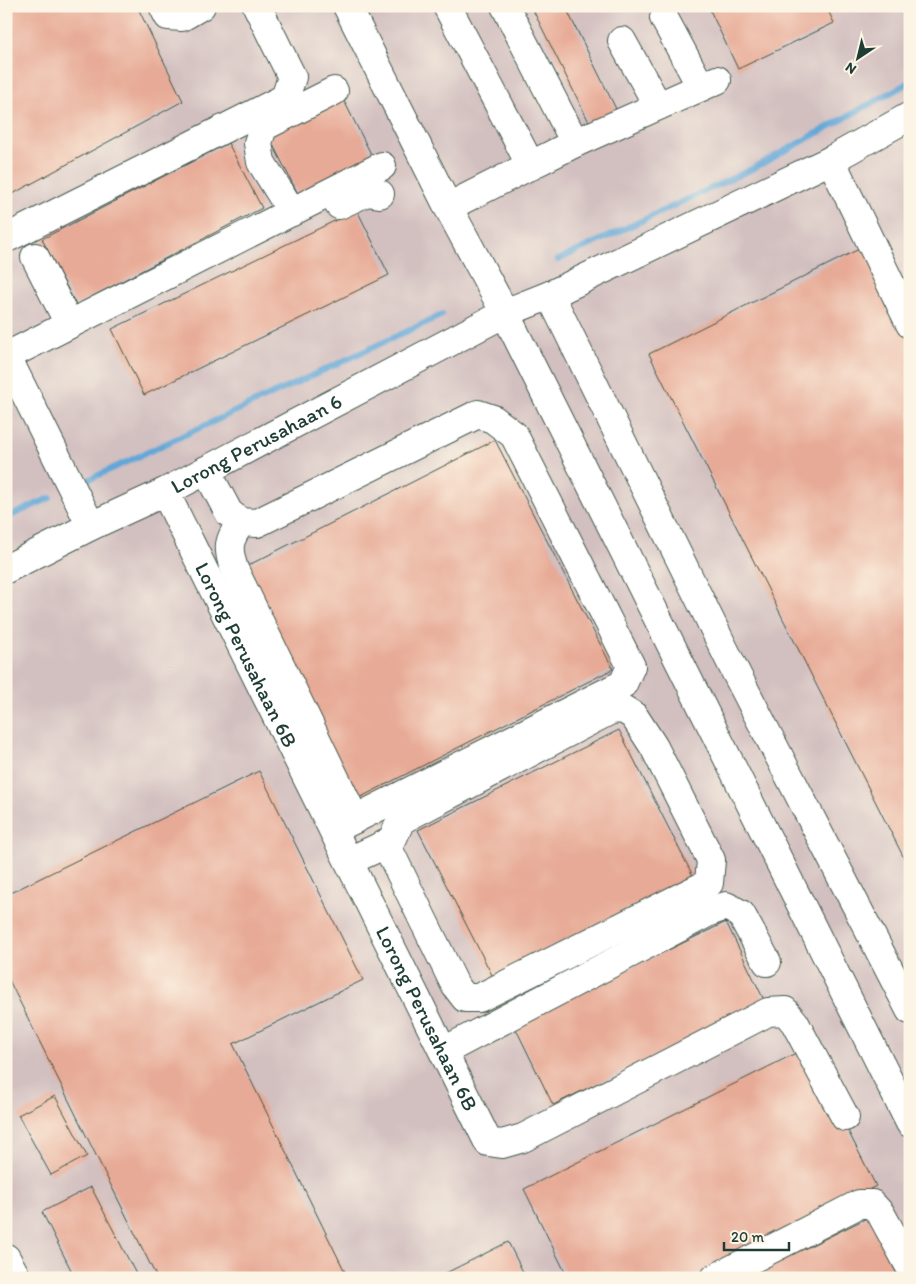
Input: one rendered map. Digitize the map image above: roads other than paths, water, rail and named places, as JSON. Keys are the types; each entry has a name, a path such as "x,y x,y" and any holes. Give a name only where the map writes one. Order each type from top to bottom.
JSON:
{"street":[{"path":"163,6 168,16 182,17 201,6"},
{"path":"6,236 9,237 285,98 292,77 257,6"},
{"path":"347,6 448,207 505,313 910,1123"},
{"path":"447,6 531,166"},
{"path":"505,6 575,143"},
{"path":"448,207 575,143 709,83 664,18"},
{"path":"622,41 658,106"},
{"path":"292,212 261,162 258,144 263,127 334,90"},
{"name":"Lorong Perusahaan 6","path":"6,569 91,526 165,492 505,313 550,294 831,160 910,116"},
{"path":"831,160 910,324"},
{"path":"8,359 69,324 382,166"},
{"path":"8,359 367,192 380,194"},
{"path":"34,257 69,324"},
{"path":"550,294 734,668 910,1010"},
{"path":"8,359 91,526"},
{"path":"206,470 229,514 241,522 257,523 478,414 493,419 514,435 631,666 623,684 344,824 234,569 229,553 230,538 241,522"},
{"name":"Lorong Perusahaan 6B","path":"165,492 344,824 349,861 488,1142 502,1144 523,1138 768,1012 785,1011 795,1023 845,1117"},
{"path":"349,861 386,844 393,838 401,820 610,710 623,709 634,716 654,747 710,860 709,883 479,998 465,998 455,985 386,844"},
{"path":"444,1051 709,912 726,906 741,914 767,962"},
{"path":"715,1278 859,1204 872,1204 881,1214 910,1267"},
{"path":"6,1258 17,1278"}],"waterway":[{"path":"558,260 752,169 910,82"},
{"path":"90,479 442,315"},
{"path":"6,518 50,498"}]}
